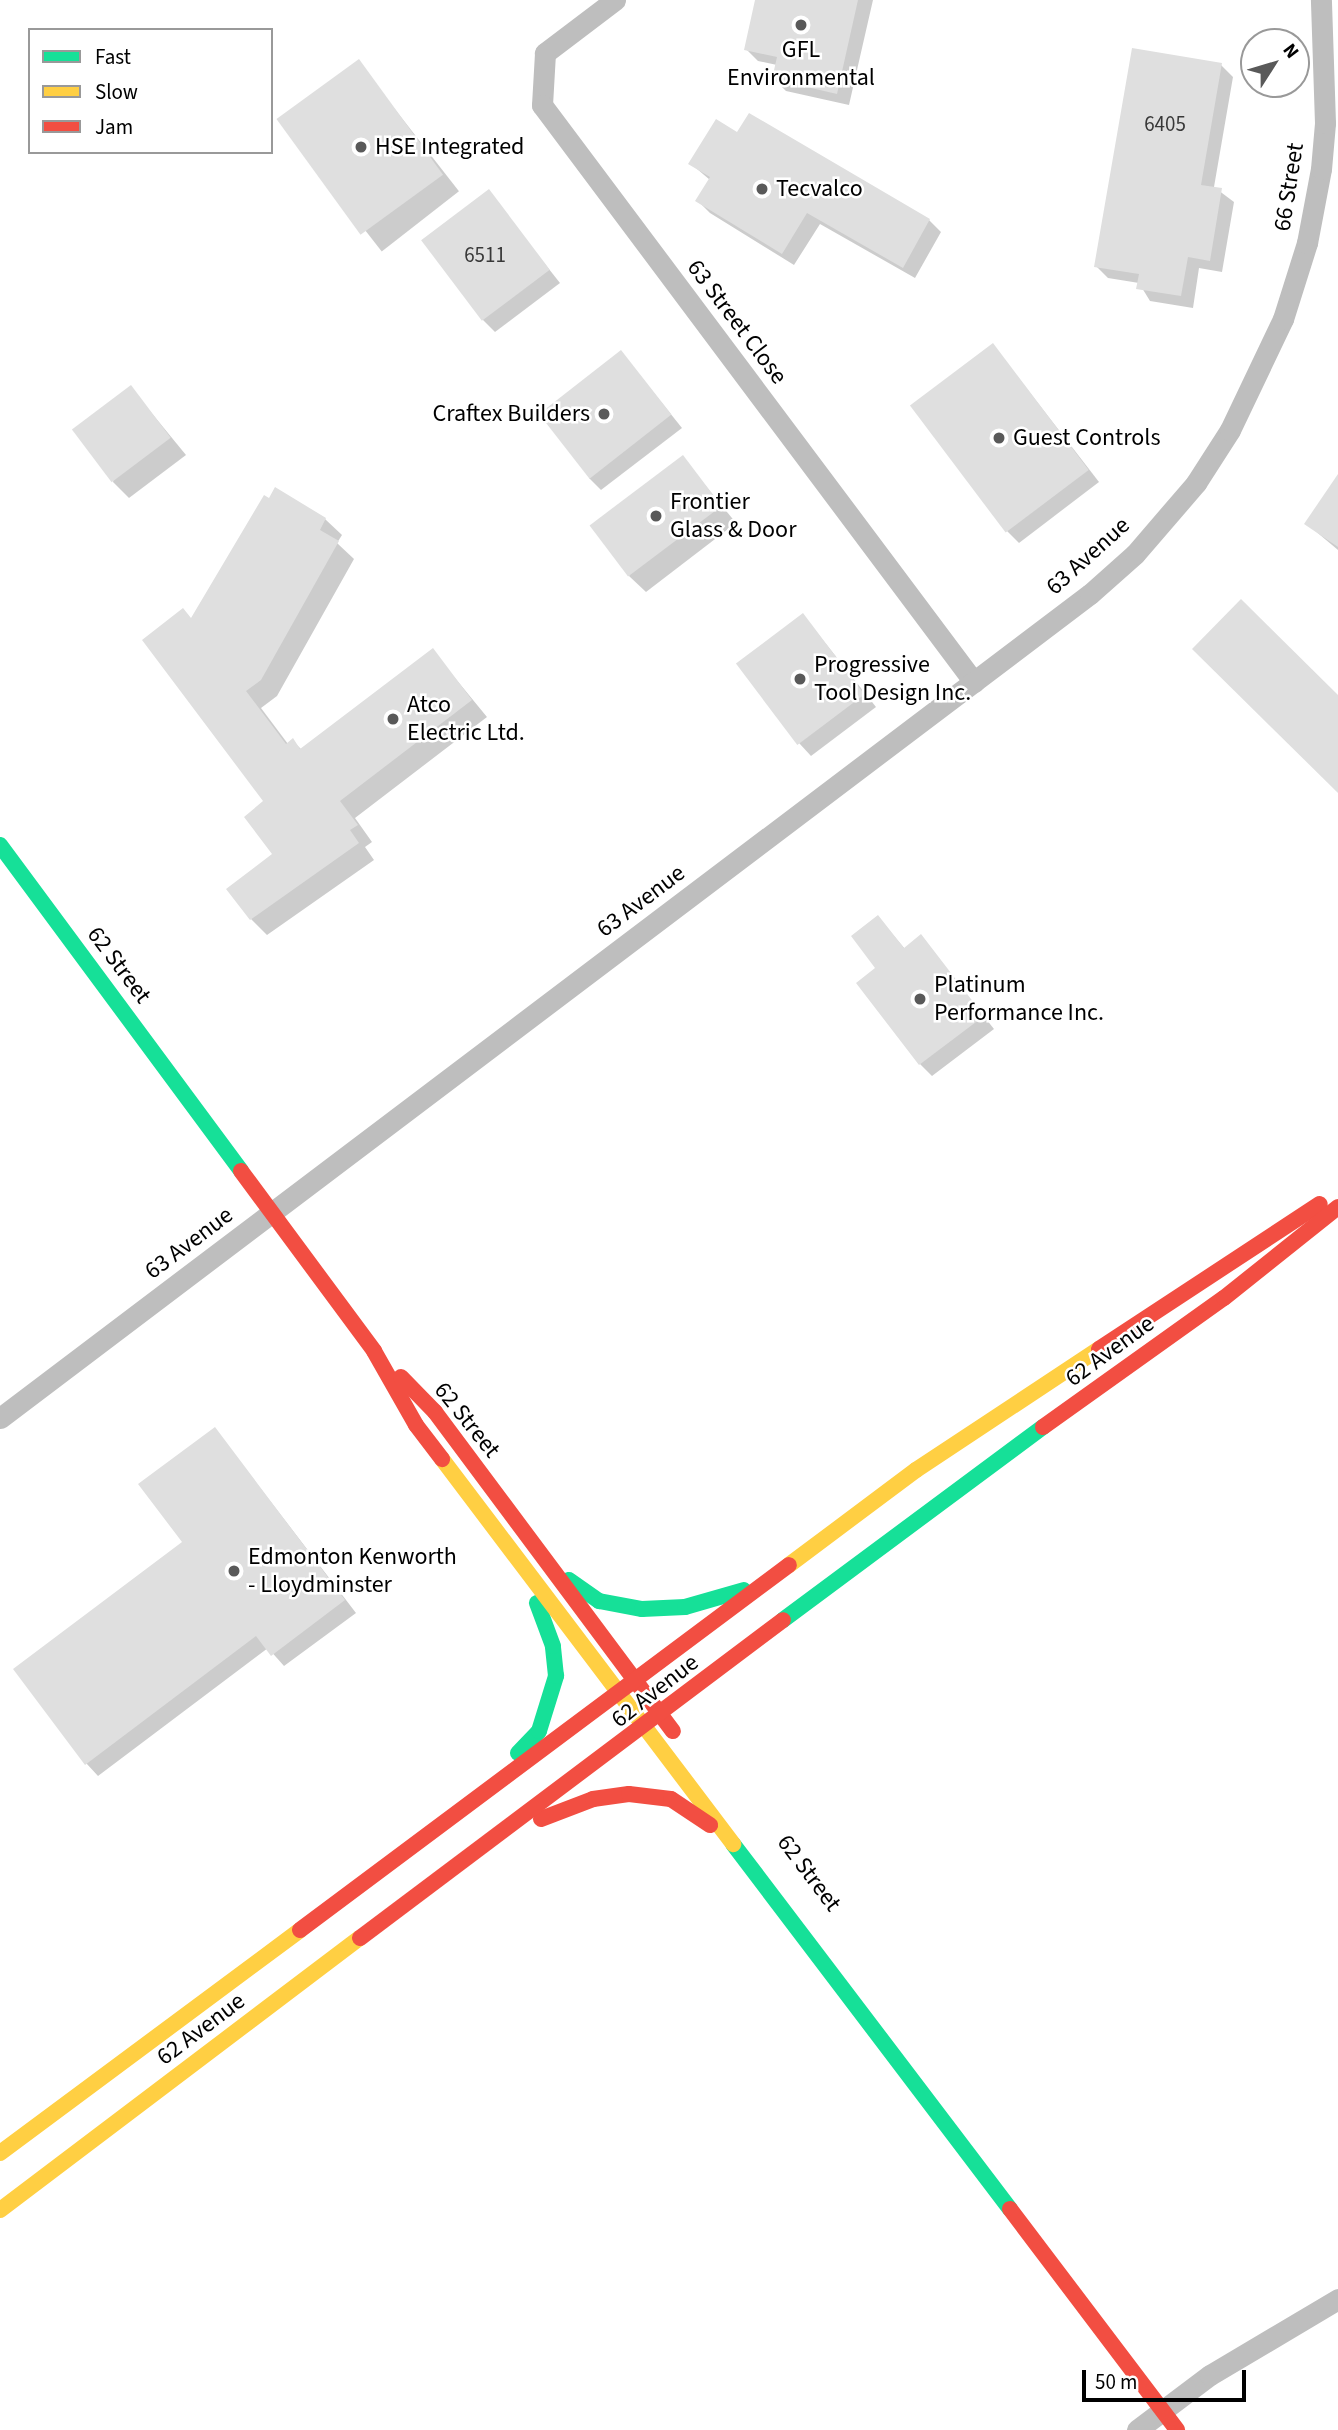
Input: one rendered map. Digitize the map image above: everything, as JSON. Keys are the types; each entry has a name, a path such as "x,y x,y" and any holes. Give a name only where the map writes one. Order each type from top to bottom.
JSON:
{"main road":[{"name":"62 Street","path":"0,845 274,1212 374,1351 416,1425 752,1867 1173,2402 1177,2430"},
{"name":"62 Avenue","path":"0,2153 954,1443 1338,1193"},
{"name":"62 Avenue","path":"0,2210 1338,1208"},
{"name":"62 Street","path":"374,1351 435,1412 682,1743"},
{"path":"485,1790 539,1731 556,1676 548,1628 513,1553"},
{"path":"548,1562 599,1601 642,1609 703,1603 770,1581"},
{"path":"508,1831 593,1799 629,1794 671,1800 696,1812 752,1867"}],"street":[{"name":"63 Street Close","path":"615,0 545,53 542,104 974,682"},
{"name":"66 Street","path":"1259,374 1283,318 1307,243 1317,196 1325,123 1321,0"},
{"name":"63 Avenue","path":"0,1418 1090,594 1135,554 1196,483 1259,374"},
{"path":"1137,2430 1210,2375 1338,2299"}],"building":[{"name":"GFL Environmental","path":"755,0 858,0 837,94 772,79 777,57 744,50"},
{"path":"1132,48 1222,63 1201,185 1222,188 1210,261 1188,257 1181,296 1136,289 1139,274 1094,267"},
{"name":"HSE Integrated","path":"359,59 443,175 361,235 276,119"},
{"name":"Tecvalco","path":"749,113 930,219 903,268 807,213 782,254 695,201 710,177 688,164 716,119 737,132"},
{"path":"489,189 550,270 482,321 421,240"},
{"name":"Guest Controls","path":"993,343 1089,470 1006,533 910,406"},
{"name":"Craftex Builders","path":"621,350 671,415 590,479 539,414"},
{"path":"131,385 171,438 112,482 72,430"},
{"name":"Frontier Glass & Door","path":"683,455 722,506 628,577 590,525"},
{"path":"1338,474 1338,547 1304,524"},
{"name":"Atco Electric Ltd.","path":"275,487 326,518 320,530 339,541 261,680 246,691 286,744 293,738 300,749 433,648 472,700 340,801 358,825 350,830 359,843 250,920 226,889 272,854 244,817 263,801 142,640 183,608 191,618 264,495 269,498"},
{"path":"1241,599 1338,695 1338,793 1192,649"},
{"name":"Progressive Tool Design Inc.","path":"803,613 864,694 797,745 736,664"},
{"name":"Platinum Performance Inc.","path":"878,915 904,948 921,934 984,1016 919,1065 856,983 875,968 851,936"},
{"name":"Edmonton Kenworth - Lloydminster","path":"215,1427 345,1600 271,1656 256,1636 85,1765 13,1669 182,1542 138,1484"}],"traffic: fast":[{"path":"0,845 241,1171"},
{"path":"783,1620 1043,1427"},
{"path":"569,1580 599,1601 642,1609 685,1607 744,1590"},
{"path":"518,1753 539,1731 556,1676 553,1646 537,1603"},
{"path":"733,1844 1010,2209"}],"traffic: slow":[{"path":"789,1565 916,1470 1099,1349"},
{"path":"442,1459 733,1844"},
{"path":"0,2153 300,1930"},
{"path":"0,2210 360,1938"}],"traffic: jam":[{"path":"241,1171 374,1351 416,1425 442,1459"},
{"path":"1099,1349 1320,1204"},
{"path":"1043,1427 1224,1298 1338,1207"},
{"path":"401,1377 435,1412 673,1731"},
{"path":"300,1930 789,1565"},
{"path":"360,1938 783,1620"},
{"path":"541,1819 593,1799 629,1794 671,1799 710,1825"},
{"path":"1010,2209 1177,2430"}],"place":[{"name":"GFL Environmental","path":"801,25"},
{"name":"HSE Integrated","path":"361,147"},
{"name":"Tecvalco","path":"762,189"},
{"name":"Craftex Builders","path":"604,414"},
{"name":"Guest Controls","path":"999,438"},
{"name":"Frontier Glass & Door","path":"656,516"},
{"name":"Progressive Tool Design Inc.","path":"800,679"},
{"name":"Atco Electric Ltd.","path":"393,719"},
{"name":"Platinum Performance Inc.","path":"920,999"},
{"name":"Edmonton Kenworth - Lloydminster","path":"234,1571"}]}
